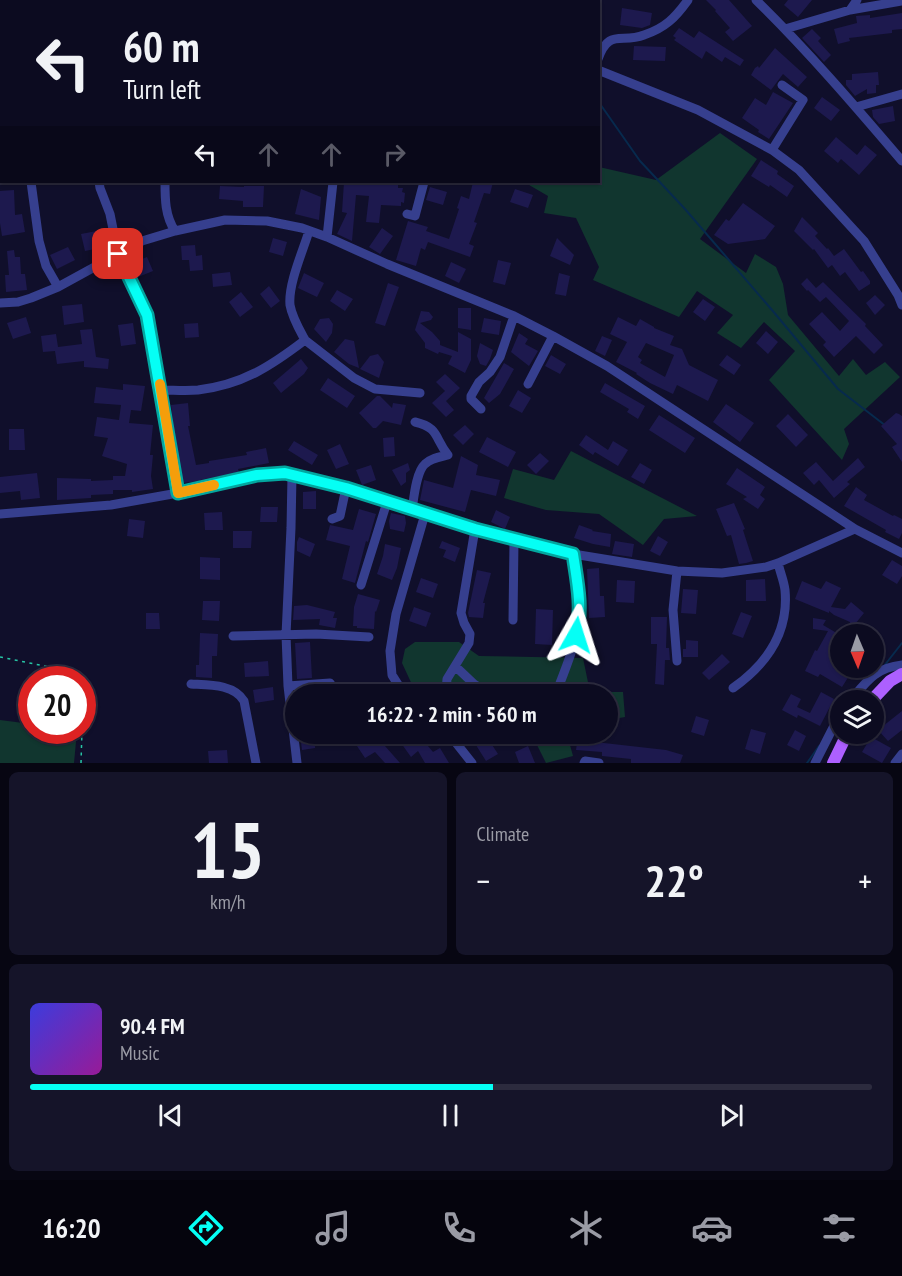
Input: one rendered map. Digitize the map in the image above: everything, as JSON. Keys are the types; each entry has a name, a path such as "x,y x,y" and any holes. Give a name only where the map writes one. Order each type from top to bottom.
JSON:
{"main road":[{"path":"881,690 890,681 902,674"},
{"path":"833,763 842,744"}],"street":[{"path":"600,54 608,41 615,38 642,36 660,28 677,16 688,0"},
{"path":"756,0 856,107 902,161"},
{"path":"850,10 857,0"},
{"path":"785,29 850,10 902,1"},
{"path":"600,71 698,110 772,150 799,170 864,241 902,305"},
{"path":"772,150 803,100 782,84"},
{"path":"856,107 902,94"},
{"path":"32,183 39,241 46,266 58,287"},
{"path":"99,183 110,214 118,254 147,315 178,493"},
{"path":"165,183 166,209 175,231"},
{"path":"327,237 333,183"},
{"path":"407,214 415,216 424,183"},
{"path":"0,303 18,302 58,287 142,241 175,231 225,220 267,221 309,231 514,316 553,336 607,366 855,529 902,553"},
{"path":"309,231 291,287 290,304 293,317 305,340 354,378 375,389 420,393"},
{"path":"481,409 471,399 471,396 479,382 490,372 500,357 514,316"},
{"path":"528,384 553,336"},
{"path":"161,390 196,390 221,386 247,378 278,361 305,340"},
{"path":"412,510 419,472 424,464 447,455 437,435 427,425 415,422"},
{"path":"0,513 111,505 257,475 285,473 346,488 514,540 573,554 677,571 722,573 766,567 855,529"},
{"path":"288,684 286,635 292,475"},
{"path":"332,519 340,516 346,488"},
{"path":"361,585 387,502"},
{"path":"398,684 392,675 390,651 396,614 425,514"},
{"path":"447,684 447,679 469,643 470,634 461,613 475,529"},
{"path":"513,620 514,540"},
{"path":"560,684 573,648 579,622 580,600 573,554"},
{"path":"733,688 761,663 775,645 783,626 786,606 785,588 778,563"},
{"path":"677,571 673,610 677,661"},
{"path":"233,636 316,634 369,637"},
{"path":"860,690 871,677 890,667 902,665"},
{"path":"455,666 474,684"},
{"path":"309,684 330,682 331,684"},
{"path":"191,684 230,688 240,693 244,701 256,763"},
{"path":"815,763 830,734"},
{"path":"295,744 297,763"},
{"path":"457,744 472,763"},
{"path":"895,763 902,754"},
{"path":"584,763 585,761 599,763"}],"path":[{"path":"0,657 44,666"},
{"path":"81,763 82,744"}],"green space":[{"path":"720,133 757,159 700,239 746,273 755,254 776,267 783,284 788,315 839,376 853,359 866,375 885,362 900,377 844,429 849,444 842,460 769,380 795,351 764,322 741,348 717,333 733,315 697,291 679,317 593,280 599,267 576,218 544,213 548,196 526,183 600,183 600,167 656,180"},
{"path":"571,451 697,516 664,519 643,545 599,514 546,510 504,498 513,469 554,480"},
{"path":"415,642 459,642 479,656 583,658 588,684 412,684 402,663 405,649"},
{"path":"618,692 623,692 625,717 618,718"},
{"path":"0,720 18,722 18,744 76,744 74,763 0,763"},
{"path":"536,744 570,744 573,756 546,763"}],"building":[{"path":"706,0 729,0 752,26 733,41 725,32 730,28"},
{"path":"788,0 812,0 798,17 784,5"},
{"path":"622,8 652,13 650,25 642,28 620,25"},
{"path":"902,13 902,29 892,30 892,33 849,38 850,41 838,44 834,29 857,23 856,16 870,15 870,18"},
{"path":"679,28 694,38 699,31 744,60 740,66 725,57 722,62 706,51 702,59 674,40 676,38 673,36"},
{"path":"812,29 821,38 818,41 831,55 824,62 802,38"},
{"path":"634,46 666,47 665,61 633,60"},
{"path":"775,48 807,77 798,87 783,74 771,90 751,75"},
{"path":"878,72 879,85 876,85 876,93 867,94 867,89 855,96 846,85 846,80 852,80 852,74"},
{"path":"773,92 793,103 769,139 742,118 755,98 766,105"},
{"path":"822,97 840,110 831,121 814,108"},
{"path":"893,106 895,121 879,124 873,117 872,110"},
{"path":"836,137 857,155 865,145 877,155 859,175 841,159 838,163 824,151"},
{"path":"761,160 778,171 777,174 794,186 787,197 751,176"},
{"path":"344,183 398,183 398,188 403,188 402,192 405,193 404,203 401,202 401,206 381,205 379,223 366,222 369,196 356,195 352,241 337,234 347,213 342,212"},
{"path":"473,183 493,183 490,194 484,193 474,222 477,223 469,244 474,246 470,257 428,242 425,250 421,248 416,266 396,260 408,221 428,227 426,231 449,239 461,196 469,199"},
{"path":"220,186 264,186 263,207 243,207 243,201 219,199"},
{"path":"430,187 447,192 443,205 426,200"},
{"path":"301,189 321,197 319,220 295,214"},
{"path":"515,189 533,195 528,208 510,202"},
{"path":"14,190 15,215 22,214 25,232 2,236 0,191"},
{"path":"743,203 775,226 765,239 728,244 714,235 726,219 729,221"},
{"path":"802,217 818,233 815,236 834,256 844,249 861,272 863,271 870,284 859,291 845,272 840,276 832,265 828,268 814,249 794,231"},
{"path":"382,228 393,236 380,254 369,247"},
{"path":"102,230 105,247 85,251 81,234"},
{"path":"273,238 287,242 283,256 269,252"},
{"path":"557,238 574,255 570,265 550,256"},
{"path":"195,245 196,256 202,255 203,270 190,271 189,260 182,260 181,246"},
{"path":"68,247 75,260 57,269 50,255"},
{"path":"14,250 15,257 20,257 21,274 25,274 27,290 6,292 5,275 9,275 7,251"},
{"path":"147,257 153,271 138,277 132,263"},
{"path":"498,260 511,263 505,285 493,282"},
{"path":"451,262 466,269 459,283 445,276"},
{"path":"230,272 232,285 213,287 212,274"},
{"path":"304,273 324,283 317,297 298,288"},
{"path":"559,273 570,276 566,296 555,294"},
{"path":"807,278 816,288 823,282 866,324 865,326 883,345 874,354 856,336 834,357 823,345 826,342 809,324 822,312 840,331 849,321 826,297 820,302 807,291 801,284"},
{"path":"388,283 399,287 385,326 375,323"},
{"path":"269,286 280,301 271,308 260,294"},
{"path":"337,290 353,299 345,311 330,301"},
{"path":"241,292 253,307 240,317 229,302"},
{"path":"875,295 885,305 875,315 866,303"},
{"path":"703,299 715,307 705,321 693,312"},
{"path":"82,304 84,322 64,325 62,306"},
{"path":"458,308 471,308 471,330 458,328"},
{"path":"421,311 429,312 433,317 431,320 420,323 432,332 440,341 440,345 458,352 458,332 471,339 471,360 465,373 448,364 452,356 439,352 438,354 425,348 425,343 415,330"},
{"path":"26,317 31,333 13,339 7,323"},
{"path":"618,317 636,326 640,319 674,336 670,345 682,349 689,365 718,380 708,401 677,385 673,394 616,362 627,342 610,334","holes":["646,343 674,355 665,377 640,363 642,360 638,357"]},
{"path":"329,318 333,324 332,333 326,342 314,329 320,319"},
{"path":"484,318 501,321 499,335 481,332"},
{"path":"133,323 136,344 121,346 118,325"},
{"path":"198,323 199,337 185,338 184,324"},
{"path":"92,329 96,357 109,359 108,369 84,367 84,361 57,364 55,351 43,352 41,336 56,334 58,347 82,344 80,330"},
{"path":"766,331 778,342 768,354 756,343"},
{"path":"519,333 528,339 525,344 538,351 529,366 511,352"},
{"path":"602,336 612,340 605,356 595,351"},
{"path":"345,339 354,341 359,368 349,364 334,352"},
{"path":"480,343 493,350 486,366 480,364 477,356"},
{"path":"378,354 384,362 379,378 360,369 370,356"},
{"path":"551,355 566,364 560,374 545,366"},
{"path":"727,355 741,365 734,375 719,365"},
{"path":"301,359 308,368 281,393 273,383"},
{"path":"504,363 514,369 500,394 489,403 484,398"},
{"path":"445,374 460,388 446,401 454,410 446,417 432,403 445,391 436,382"},
{"path":"328,378 355,396 347,408 320,390"},
{"path":"605,383 645,406 638,419 627,412 629,409 600,392"},
{"path":"123,384 145,386 141,411 131,410 129,423 153,425 150,455 153,455 151,476 153,489 132,492 132,490 113,490 113,494 91,495 91,498 57,500 57,478 91,479 91,481 113,480 113,476 125,476 127,464 102,456 108,438 94,436 97,417 119,420 121,405 94,403 96,387 123,390"},
{"path":"518,390 531,398 522,413 509,406"},
{"path":"377,396 380,396 392,408 393,403 406,405 401,425 383,421 373,428 359,413"},
{"path":"188,403 190,426 188,426 196,465 247,455 246,452 266,448 269,463 238,469 239,472 183,483 171,405"},
{"path":"726,404 754,423 740,442 713,422"},
{"path":"896,413 902,416 902,462 892,447 897,444 881,426"},
{"path":"788,414 808,435 796,447 776,426"},
{"path":"659,415 695,438 685,453 649,430"},
{"path":"465,425 474,434 463,445 453,435"},
{"path":"9,429 24,429 25,450 9,450"},
{"path":"586,435 608,450 613,441 628,450 618,466 595,452 593,455 579,445"},
{"path":"394,437 395,456 384,457 383,438"},
{"path":"487,437 516,452 508,467 479,452"},
{"path":"294,441 318,455 312,465 288,450"},
{"path":"340,444 349,464 336,469 327,450"},
{"path":"540,453 549,461 536,474 527,465"},
{"path":"461,456 478,465 476,475 500,480 496,496 471,490 465,512 420,500 424,480 453,488"},
{"path":"858,458 865,467 847,482 850,484 834,498 819,480 814,485 803,473 816,462 833,481"},
{"path":"408,463 410,470 406,473 406,482 401,486 392,470"},
{"path":"640,463 652,470 644,484 631,477"},
{"path":"371,465 376,480 362,485 356,470"},
{"path":"737,468 765,487 760,495 765,499 758,509 743,499 747,497 726,484"},
{"path":"37,473 40,498 21,500 20,491 0,493 0,477"},
{"path":"856,487 867,495 864,500 902,519 902,533 899,539 844,506"},
{"path":"316,491 316,509 303,509 303,492"},
{"path":"734,503 745,529 743,530 753,561 739,564 731,535 727,536 716,509"},
{"path":"261,507 278,507 277,522 260,522"},
{"path":"359,509 376,514 355,583 342,579 350,546 326,540 330,525 353,530"},
{"path":"496,510 510,517 505,529 491,522"},
{"path":"222,512 223,530 205,530 204,513"},
{"path":"391,513 405,516 404,532 390,529"},
{"path":"129,519 145,521 143,538 127,536"},
{"path":"579,525 592,531 611,534 610,547 574,538"},
{"path":"233,531 252,531 251,548 233,548"},
{"path":"658,536 668,542 660,556 650,551"},
{"path":"299,537 315,544 310,557 297,551"},
{"path":"442,541 460,548 455,562 443,557 446,550 439,548"},
{"path":"615,541 634,544 632,557 612,554"},
{"path":"385,544 401,548 392,580 377,574"},
{"path":"200,557 220,558 220,580 200,579"},
{"path":"892,560 902,566 902,576 897,584 882,575"},
{"path":"599,568 600,596 604,596 605,617 589,618 587,569"},
{"path":"477,570 491,573 483,603 485,603 483,618 469,617 468,613"},
{"path":"421,578 438,584 433,598 416,592"},
{"path":"765,579 766,601 746,601 746,580"},
{"path":"617,580 635,581 634,603 616,602"},
{"path":"802,581 821,589 826,581 841,588 831,607 845,609 851,602 864,613 855,624 850,624 850,622 829,611 829,613 795,599"},
{"path":"683,589 698,590 696,614 681,613"},
{"path":"358,594 380,600 375,611 374,629 353,626 354,607"},
{"path":"203,601 220,601 219,621 202,620"},
{"path":"307,605 335,612 333,618 337,618 335,628 319,625 320,619 293,620 294,606"},
{"path":"414,607 431,613 426,627 409,621"},
{"path":"536,609 553,610 552,645 535,644"},
{"path":"741,612 752,616 743,638 732,634"},
{"path":"146,613 159,613 160,629 146,629"},
{"path":"651,617 667,617 666,648 669,648 670,660 665,660 664,685 655,684 657,644 651,644"},
{"path":"813,618 826,620 823,625 830,629 830,678 848,678 842,687 820,674 818,677 805,671 828,631 813,629"},
{"path":"200,633 218,634 217,656 212,656 212,678 196,677 196,665 199,665"},
{"path":"686,640 698,641 698,657 683,657"},
{"path":"310,642 312,678 297,679 295,643"},
{"path":"722,654 730,662 709,680 702,673"},
{"path":"268,661 269,676 245,677 244,663"},
{"path":"273,687 274,700 255,703 253,690"},
{"path":"821,692 830,697 830,707 820,726 782,710 791,694 801,699 797,707 810,713"},
{"path":"902,711 902,730 888,741 884,737 884,725"},
{"path":"696,716 709,720 704,736 691,732"},
{"path":"751,729 766,733 760,754 745,749"},
{"path":"795,730 806,736 799,751 787,745"},
{"path":"301,744 334,744 315,746 315,748 302,750"},
{"path":"356,744 387,744 385,746 400,763 385,763 375,752 365,758"},
{"path":"402,744 426,744 433,752 440,748 449,763 425,763 418,751 411,757"},
{"path":"475,744 492,744 498,754 486,761"},
{"path":"577,744 613,744 666,750 683,755 680,763 631,763 631,759 602,756 602,752 576,750"},
{"path":"867,744 884,744 891,748 882,763 862,752"},
{"path":"528,746 535,763 519,763 515,752"},
{"path":"227,750 228,763 209,763 208,751"}],"waterway":[{"path":"600,104 640,161 685,209 838,389 886,426"},
{"path":"884,666 902,643"},
{"path":"807,763 819,746"}],"slow traffic":[{"path":"160,384 178,493 214,485"}],"route":[{"path":"118,254 147,315 178,493 257,475 285,473 346,488 514,540 573,554 580,600 576,635"}]}
